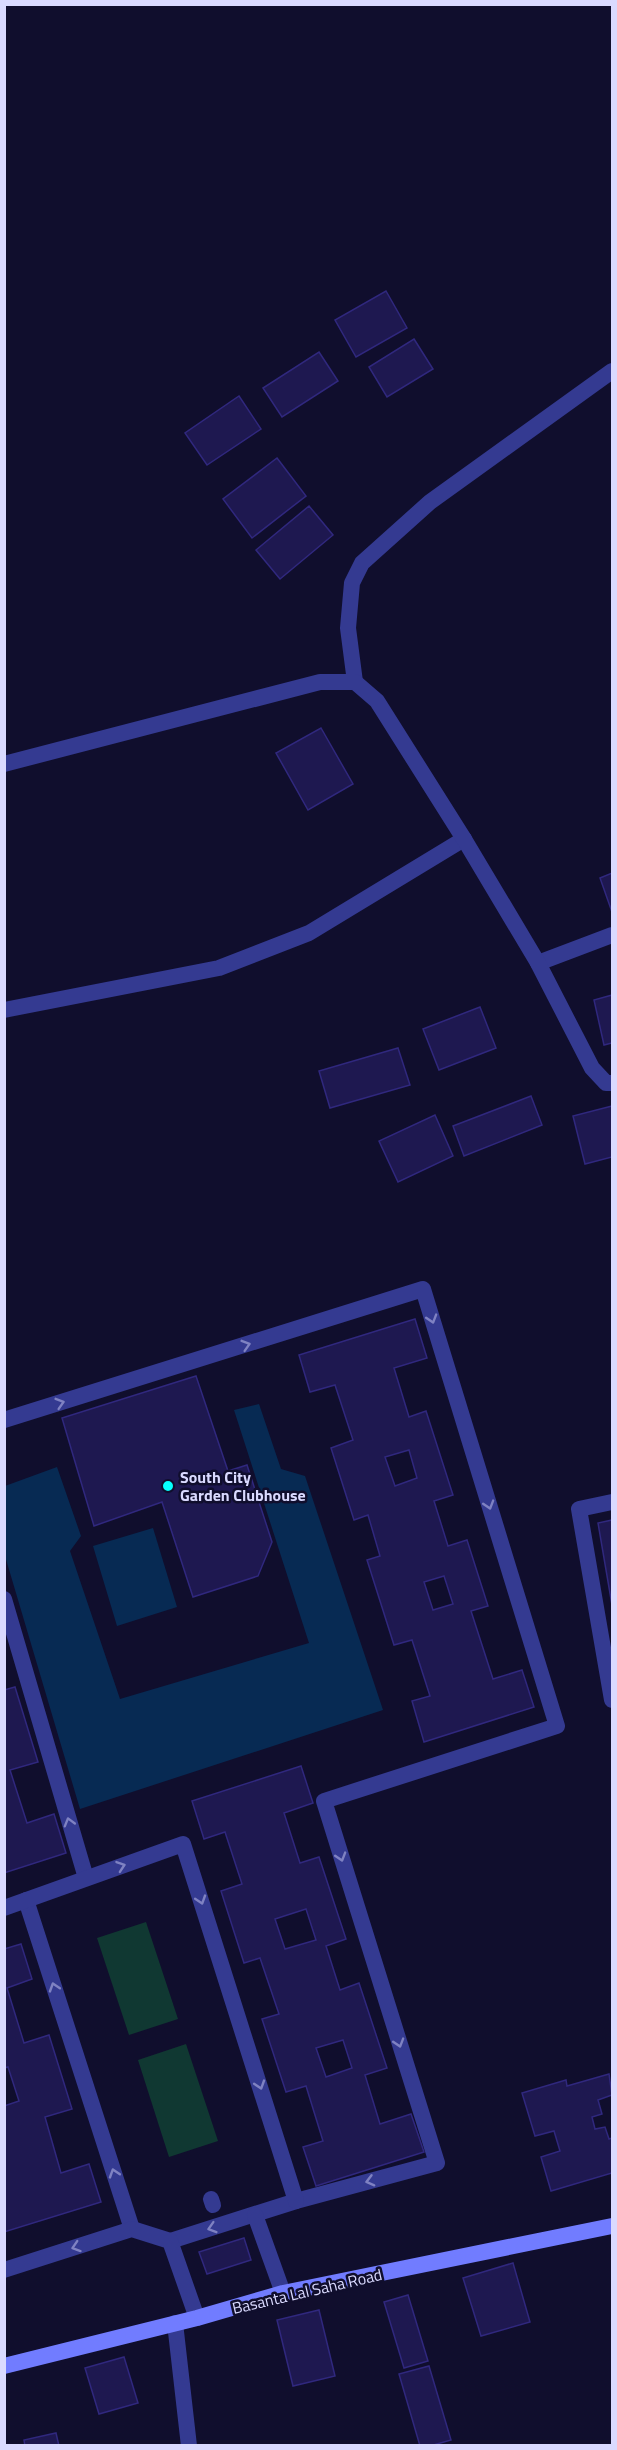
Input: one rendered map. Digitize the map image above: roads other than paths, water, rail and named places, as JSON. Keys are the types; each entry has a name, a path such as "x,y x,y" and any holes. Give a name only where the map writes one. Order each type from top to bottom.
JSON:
{"main road":[{"name":"Basanta Lal Saha Road","path":"4,2366 197,2318 283,2293 612,2226"}],"street":[{"path":"612,371 430,502 363,563 352,583 348,628 356,681 377,701 464,839 538,963 592,1068 606,1083 612,1083"},
{"path":"4,764 320,682 356,681"},
{"path":"4,1010 219,968 309,933 464,839"},
{"path":"538,963 612,935"},
{"path":"4,1420 423,1289 557,1726 324,1801 437,2163 296,2201 170,2241 132,2229 4,2270"},
{"path":"612,1502 579,1509 612,1700"},
{"path":"4,1599 86,1878"},
{"path":"4,1908 183,1844 296,2201"},
{"path":"26,1900 132,2229"},
{"path":"255,2215 283,2293"},
{"path":"170,2241 197,2318"},
{"path":"175,2323 189,2445"}],"water":[{"path":"259,1404 281,1469 305,1476 383,1710 80,1809 5,1556 5,1486 57,1467 81,1536 70,1551 120,1699 309,1643 234,1410"},
{"path":"153,1528 177,1607 117,1626 93,1546"}],"place":[{"name":"South City Garden Clubhouse","path":"168,1486"}]}
